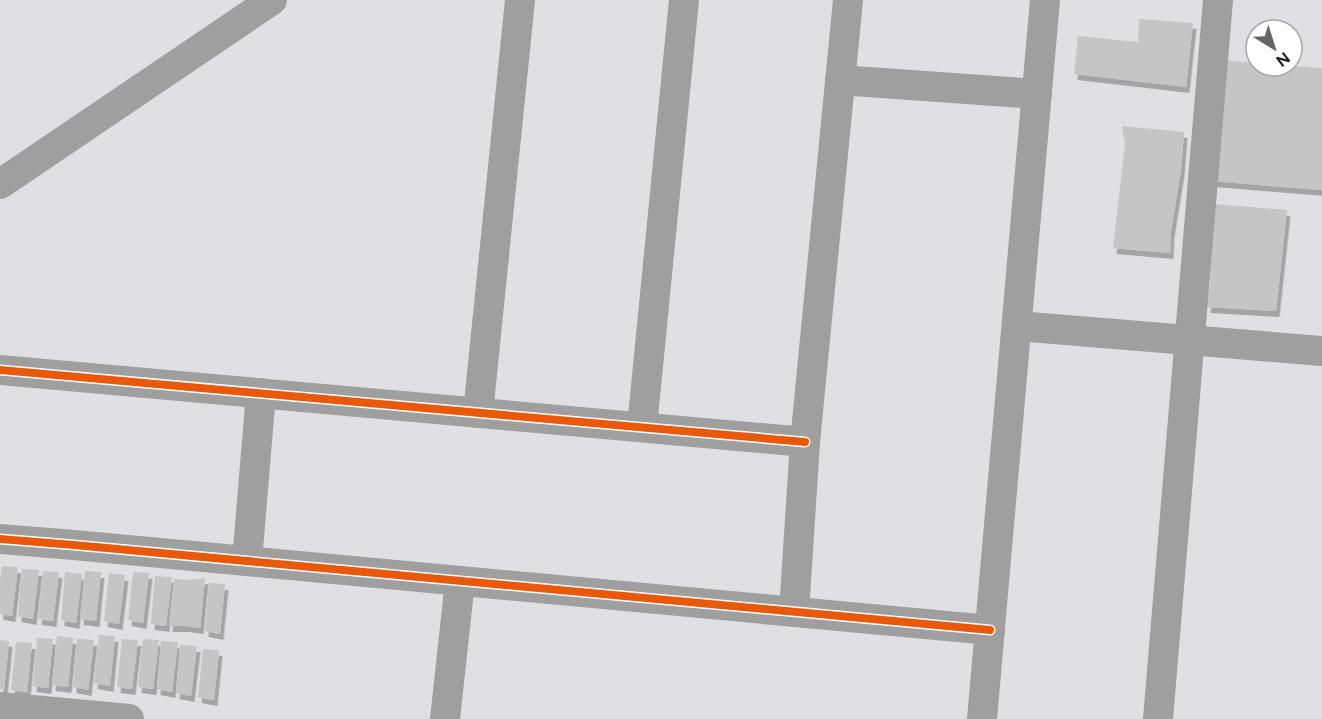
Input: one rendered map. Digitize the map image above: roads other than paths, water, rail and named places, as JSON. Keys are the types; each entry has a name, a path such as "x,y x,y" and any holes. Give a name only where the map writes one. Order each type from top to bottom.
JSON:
{"street":[{"path":"0,184 272,0"},
{"path":"478,413 520,0"},
{"path":"642,428 684,0"},
{"path":"794,612 805,442 848,0"},
{"path":"982,719 1045,0"},
{"path":"1158,719 1218,0"},
{"path":"840,80 1037,94"},
{"path":"1017,326 1322,351"},
{"path":"0,370 805,442"},
{"path":"247,561 261,393"},
{"path":"0,539 990,630"},
{"path":"445,719 459,581"},
{"path":"0,707 129,719"}]}
